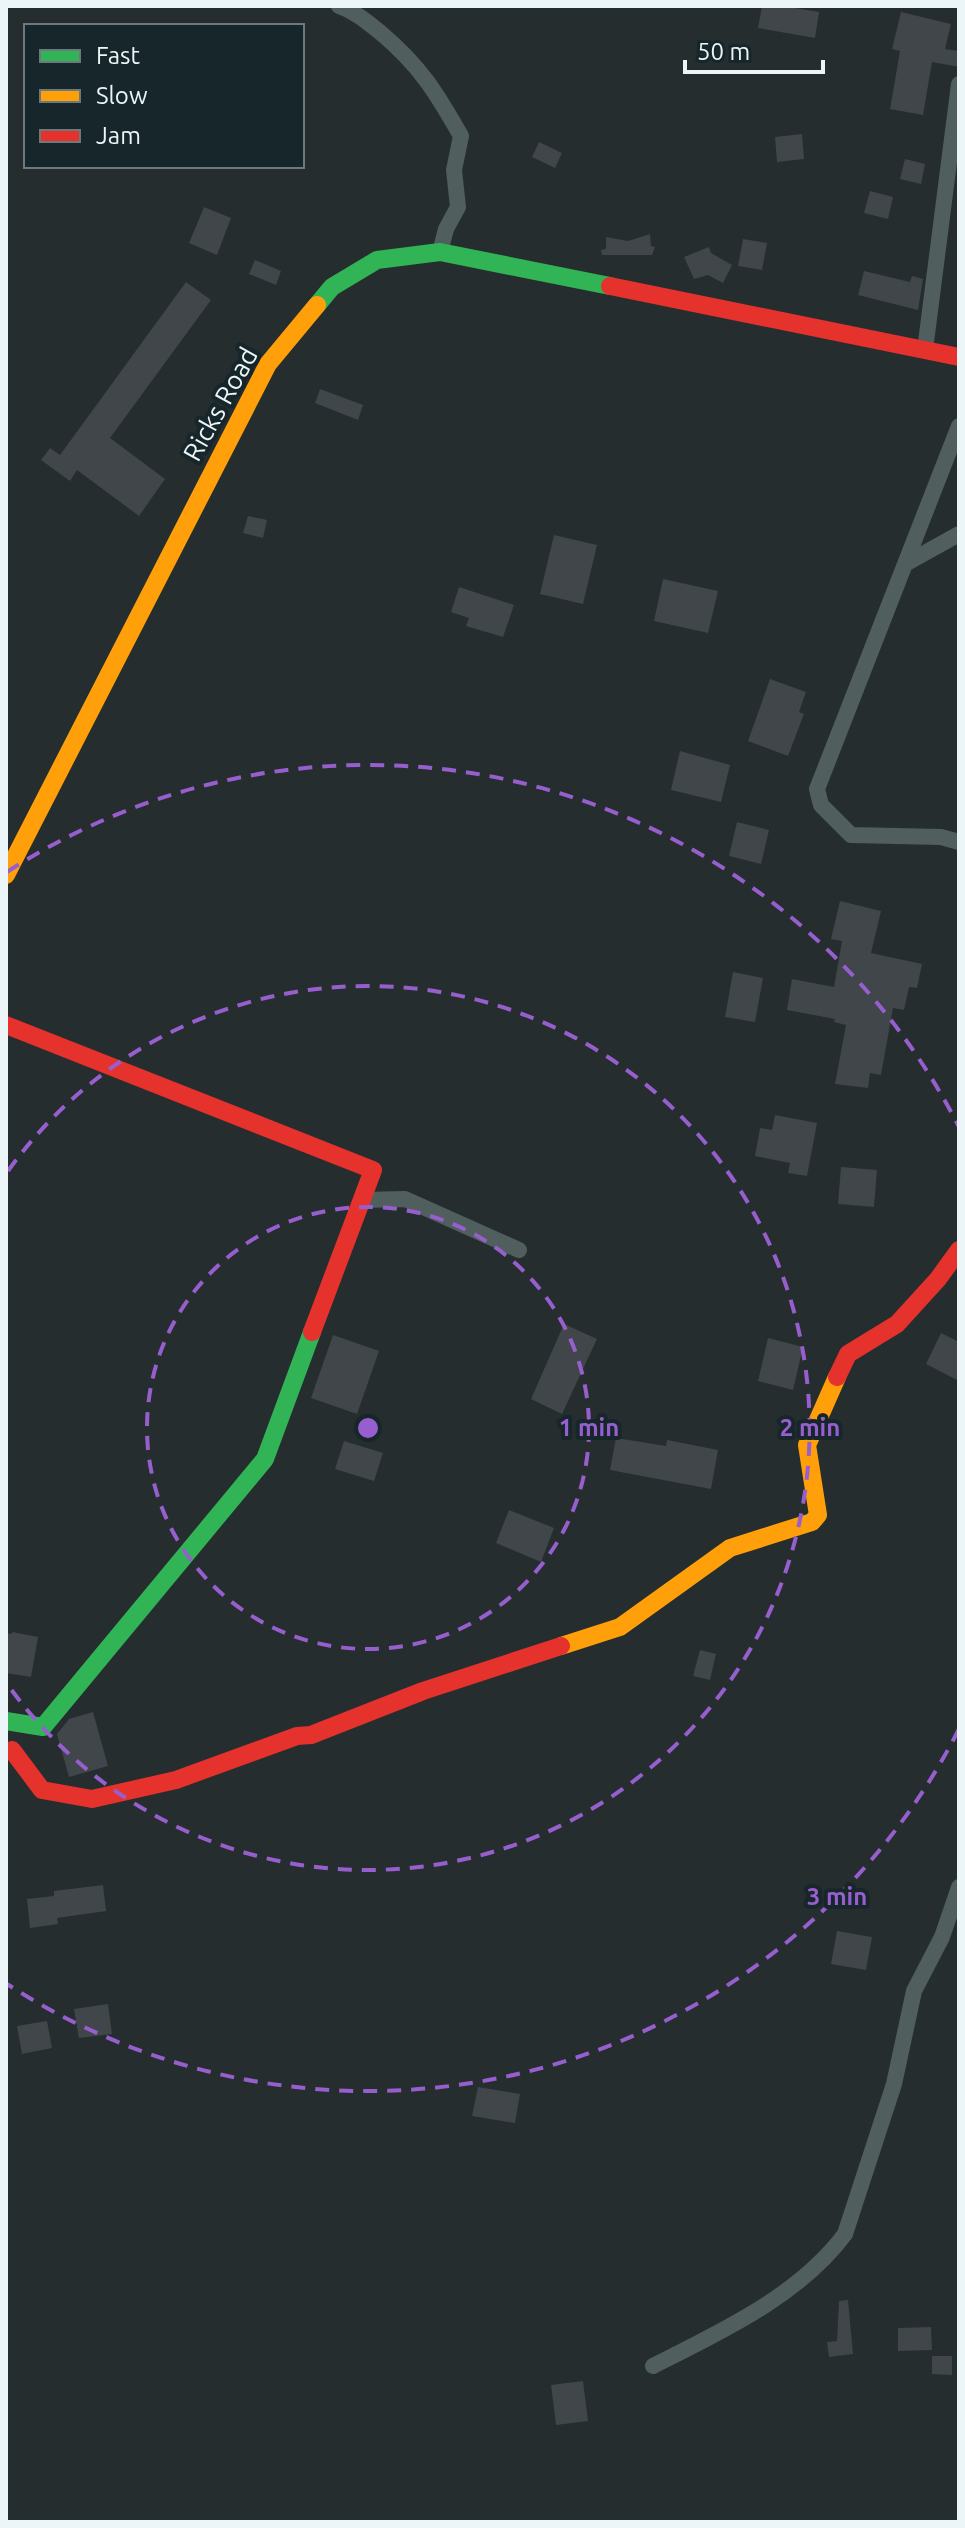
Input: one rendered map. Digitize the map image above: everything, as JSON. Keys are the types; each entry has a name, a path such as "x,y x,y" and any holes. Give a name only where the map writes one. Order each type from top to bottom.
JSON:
{"street":[{"path":"339,6 354,11 413,61 439,96 461,136 454,170 458,207 446,229 440,252"},
{"path":"925,350 959,84"},
{"name":"Ricks Road","path":"6,875 268,364 332,287 377,260 440,252 959,357"},
{"path":"959,426 817,789 821,805 851,835 941,837 959,842"},
{"path":"905,564 959,534"},
{"path":"6,1025 373,1170 265,1459 43,1727 6,1721"},
{"path":"362,1200 405,1199 519,1250"},
{"path":"12,1750 42,1790 92,1799 176,1780 297,1736 311,1735 423,1691 620,1627 730,1548 812,1522 818,1515 807,1445 848,1354 897,1324 938,1279 959,1250"},
{"path":"653,2366 727,2327 793,2285 831,2253 845,2234 894,2084 914,1991 942,1937 959,1887"}],"building":[{"path":"762,6 819,12 815,38 758,28"},
{"path":"901,12 951,24 945,49 959,51 959,67 932,62 923,115 890,109 900,51 892,49"},
{"path":"802,134 804,159 777,162 775,137"},
{"path":"539,142 562,153 555,168 532,157"},
{"path":"905,159 925,164 921,184 900,179"},
{"path":"870,191 893,197 888,219 864,213"},
{"path":"204,207 231,218 217,255 189,243"},
{"path":"650,234 651,246 655,247 652,255 602,255 601,250 606,249 606,237 628,241"},
{"path":"743,239 767,243 762,270 738,266"},
{"path":"709,247 711,253 732,265 723,283 708,275 694,279 684,257"},
{"path":"255,260 281,271 276,285 249,274"},
{"path":"864,271 910,282 912,276 923,279 918,310 858,295"},
{"path":"186,282 211,300 110,438 165,479 139,516 77,470 70,481 41,460 50,448 60,455"},
{"path":"320,389 363,405 358,420 315,403"},
{"path":"248,516 267,520 263,538 243,533"},
{"path":"554,535 597,545 583,604 540,594"},
{"path":"663,579 718,591 708,633 654,621"},
{"path":"459,587 514,605 503,637 466,626 469,618 451,612"},
{"path":"770,679 806,692 799,712 804,714 788,756 748,741"},
{"path":"680,751 730,765 721,802 671,790"},
{"path":"737,822 769,830 761,864 729,856"},
{"path":"840,901 881,911 871,953 922,964 917,988 909,987 904,1010 893,1008 881,1075 870,1073 868,1088 835,1084 846,1025 834,1022 835,1019 787,1010 792,979 834,987 842,941 831,939"},
{"path":"733,972 763,978 755,1022 725,1017"},
{"path":"775,1115 817,1123 807,1176 788,1173 790,1163 755,1156 760,1128 772,1130"},
{"path":"841,1167 877,1170 874,1207 838,1204"},
{"path":"564,1324 597,1339 562,1414 531,1399"},
{"path":"941,1333 959,1342 959,1381 926,1364"},
{"path":"333,1335 379,1351 357,1414 311,1398"},
{"path":"768,1338 803,1347 793,1390 758,1381"},
{"path":"616,1438 666,1446 667,1440 718,1450 711,1489 610,1470"},
{"path":"344,1441 383,1453 374,1481 335,1469"},
{"path":"509,1510 554,1528 541,1562 496,1543"},
{"path":"6,1633 38,1637 31,1677 6,1673"},
{"path":"700,1650 716,1654 710,1680 693,1676"},
{"path":"93,1712 108,1766 69,1777 57,1734 69,1719"},
{"path":"103,1885 106,1911 57,1918 58,1924 30,1928 27,1899 54,1896 54,1891"},
{"path":"837,1931 872,1937 866,1970 831,1964"},
{"path":"108,2004 112,2034 79,2038 74,2009"},
{"path":"47,2021 52,2048 22,2054 17,2026"},
{"path":"478,2087 520,2094 515,2123 472,2116"},
{"path":"848,2300 853,2354 829,2357 827,2342 837,2341 839,2301"},
{"path":"931,2327 932,2350 898,2351 898,2328"},
{"path":"932,2356 952,2356 952,2375 932,2374"},
{"path":"583,2381 588,2421 556,2425 551,2385"}],"traffic: fast":[{"path":"317,305 332,287 377,260 440,252 610,286"},
{"path":"6,1721 43,1727 265,1459 312,1332"}],"traffic: slow":[{"path":"6,875 268,364 317,305"},
{"path":"561,1646 620,1627 730,1548 812,1522 818,1515 807,1445 837,1377"}],"traffic: jam":[{"path":"610,286 959,357"},
{"path":"6,1025 373,1170 312,1332"},
{"path":"837,1377 848,1354 897,1324 938,1279 959,1250"},
{"path":"12,1750 42,1790 92,1799 176,1780 297,1736 311,1735 423,1691 561,1646"}]}
